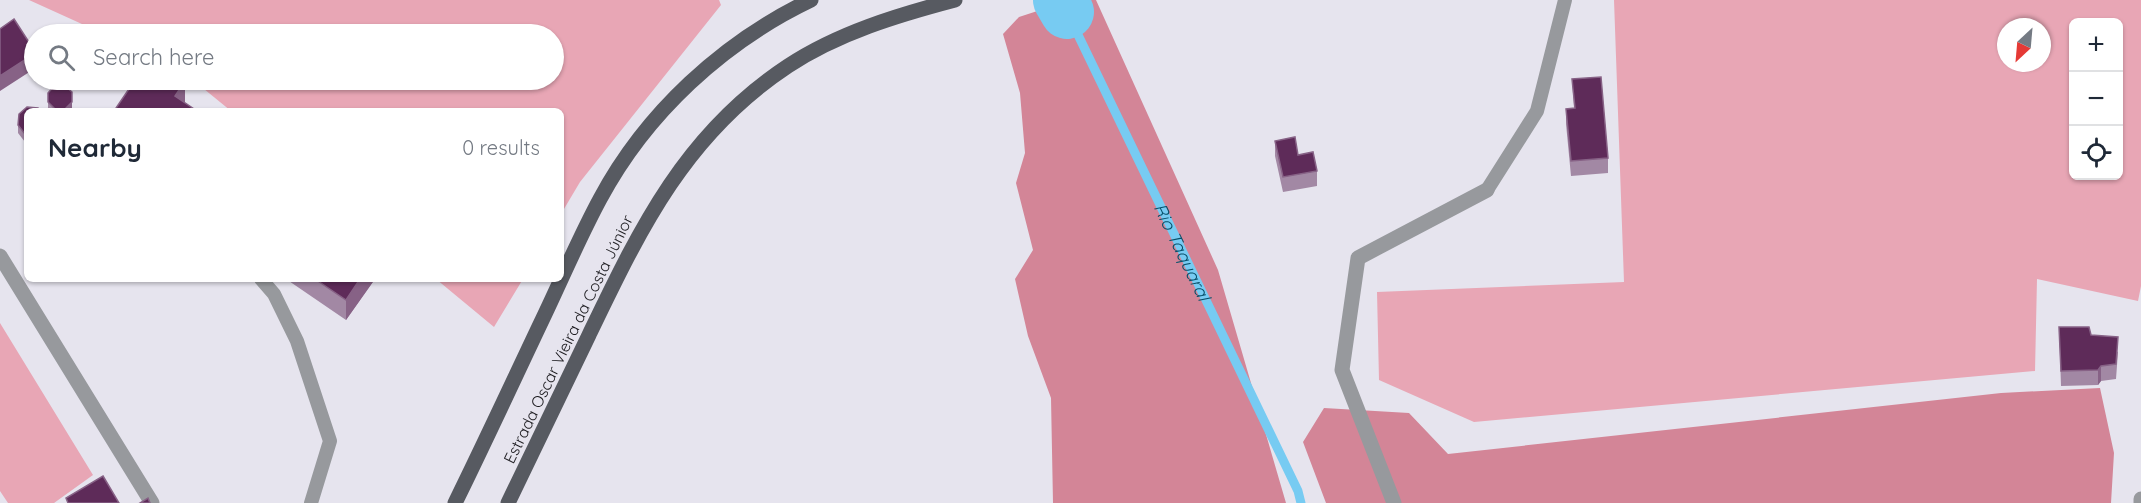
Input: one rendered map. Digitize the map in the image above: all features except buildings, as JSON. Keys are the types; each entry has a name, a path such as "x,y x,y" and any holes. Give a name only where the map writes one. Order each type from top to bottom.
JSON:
{"main road":[{"name":"Estrada Oscar Vieira da Costa Júnior","path":"564,274 600,198 637,142 685,88 729,48 774,18 811,0"},
{"name":"Estrada Oscar Vieira da Costa Júnior","path":"508,503 630,248 654,206 700,141 758,88 814,51 861,29 955,0"},
{"name":"Estrada Oscar Vieira da Costa Júnior","path":"455,503 560,282"}],"street":[{"path":"1394,503 1342,370 1358,258 1487,190"},
{"path":"0,256 152,503"}],"lane":[{"path":"1487,190 1537,111 1564,0"},
{"path":"264,282 274,294 297,341 330,441 310,503"}],"shaded area":[{"path":"29,0 719,0 721,5 580,182 564,209 564,108 227,108 205,90 564,90 564,24 82,24"},
{"path":"1071,0 1096,0 1218,270 1286,503 1053,503 1051,398 1028,336 1015,279 1033,250 1016,183 1025,153 1020,93 1003,34 1019,17"},
{"path":"1614,0 2141,0 2141,286 2138,301 2037,279 2035,371 1474,422 1379,380 1377,292 1624,282"},
{"path":"440,282 521,282 494,327"},
{"path":"0,323 93,475 54,503 8,503 0,491"},
{"path":"2100,388 2114,453 2111,503 1326,503 1303,442 1324,408 1409,413 1448,454 2001,393"}],"waterway":[{"name":"Rio Taquaral","path":"1060,0 1067,12"},
{"name":"Rio Taquaral","path":"1067,12 1298,491 1301,503"}]}
